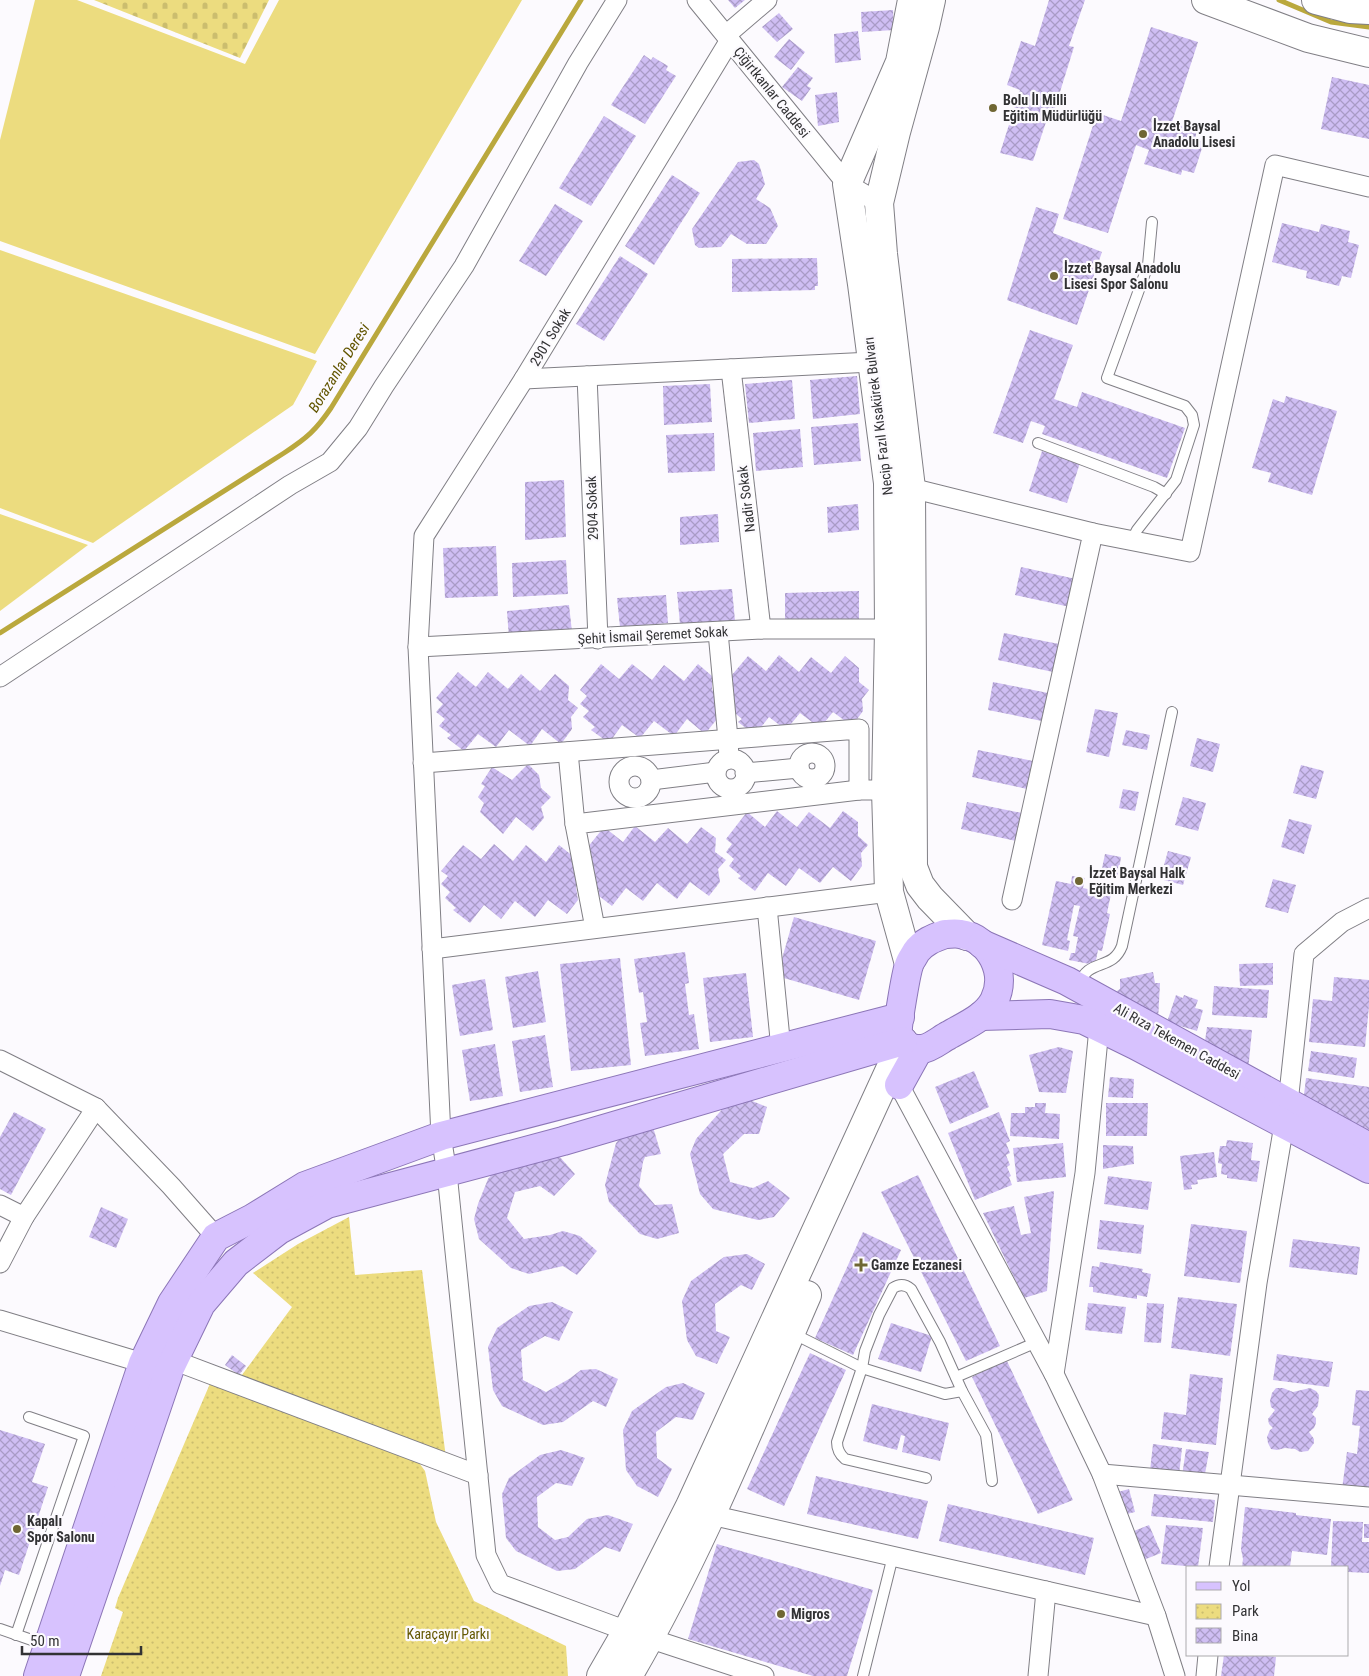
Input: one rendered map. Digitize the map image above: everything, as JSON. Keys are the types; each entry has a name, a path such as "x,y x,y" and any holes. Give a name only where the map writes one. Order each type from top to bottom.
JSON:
{"main road":[{"path":"847,184 900,62 912,0"},
{"name":"Necip Fazıl Kısakürek Bulvarı","path":"931,0 879,203 883,254 911,488 913,867 920,885 930,898 974,940"},
{"path":"1206,0 1308,38 1369,53"},
{"path":"1316,0 1350,9 1369,10"},
{"name":"Necip Fazıl Kısakürek Bulvarı","path":"847,184 888,483 889,629 886,790 889,892 909,964"},
{"path":"38,1676 143,1363 172,1303 216,1237 254,1218 305,1186 441,1136 781,1048 907,1036 926,1048 981,1016 994,1002 999,988 999,974 995,960 987,948 961,934 945,934 930,939 918,950 909,964 907,1036 899,1085 782,1329 690,1506 638,1635 628,1676"},
{"name":"Ali Rıza Tekemen Caddesi","path":"974,940 1078,987 1286,1114 1369,1169"},
{"name":"Ali Rıza Tekemen Caddesi","path":"981,1016 1050,1014 1084,1020 1286,1114 1369,1147"},
{"path":"65,1676 173,1360 201,1304 236,1263 279,1230 327,1204 563,1141 907,1036"},
{"path":"602,1676 638,1635 712,1515 782,1329 907,1036"}],"street":[{"path":"0,677 290,485 330,462 358,428 464,266 578,63 617,0"},
{"name":"Çiğirtkanlar Caddesi","path":"697,0 847,184"},
{"name":"2901 Sokak","path":"764,1676 638,1635 500,1584 486,1556 447,1173 441,1136 418,647 424,536 524,380 728,38 767,0"},
{"path":"911,488 1093,533 1190,552 1275,165 1369,187"},
{"path":"847,184 879,203"},
{"path":"524,380 872,362"},
{"name":"Nadir Sokak","path":"731,369 761,629"},
{"name":"2904 Sokak","path":"587,376 598,639"},
{"path":"1012,900 1093,533"},
{"name":"Şehit İsmail Şeremet Sokak","path":"418,647 761,629 889,629"},
{"path":"718,632 728,739 722,766 716,777 731,797"},
{"path":"424,763 859,729 859,790"},
{"path":"806,733 807,774"},
{"path":"637,766 641,746"},
{"path":"568,752 576,824 595,928"},
{"path":"651,780 738,761 746,773 745,778 731,797"},
{"path":"631,766 637,766 647,771 651,780 650,790 642,797 640,807 623,793 619,783 622,772 631,766"},
{"path":"746,773 807,774 859,790 886,790"},
{"path":"576,824 640,807 731,797 807,774"},
{"path":"432,949 889,892"},
{"path":"767,907 781,1048"},
{"path":"1219,1566 1257,1283 1286,1114 1304,954 1342,922 1369,908"},
{"path":"1054,1374 1085,1173 1099,1028"},
{"path":"0,1060 96,1108 171,1186 216,1237"},
{"path":"899,1085 1054,1374 1102,1474 1156,1616 1176,1676"},
{"path":"0,1263 24,1217 96,1108"},
{"path":"0,1205 24,1217"},
{"path":"0,1320 143,1363"},
{"path":"173,1360 478,1475"},
{"path":"1102,1474 1369,1497"},
{"path":"712,1515 1156,1616"},
{"path":"1038,1676 1046,1591"},
{"path":"1206,1676 1208,1656"}],"lane":[{"path":"1132,540 1137,530 1176,480 1194,430 1194,420 1185,406 1108,378 1148,264 1152,222"},
{"path":"1038,443 1154,487 1166,494"},
{"path":"1078,987 1084,973 1092,967 1112,961 1118,956 1122,946 1172,712"},
{"path":"926,1478 845,1459 839,1452 837,1442 862,1368 865,1351 879,1315 893,1288 902,1285 911,1289 940,1342 962,1391 986,1435 992,1482"},
{"path":"782,1329 862,1368 945,1394 962,1391"},
{"path":"956,1377 1037,1342"},
{"path":"16,1635 84,1436 29,1417"},
{"path":"864,1676 893,1556"},
{"path":"0,1629 48,1646"}],"green space":[{"path":"35,0 77,0 245,64 279,0 522,0 315,354 0,241 0,140"},
{"path":"94,0 269,0 240,58"},
{"path":"0,250 317,361 293,405 93,543 0,508"},
{"path":"0,514 88,545 0,611"},
{"path":"349,1217 355,1275 422,1270 446,1458 239,1379 292,1307 253,1273 298,1244"},
{"name":"Karaçayır Parkı","path":"212,1379 417,1460 425,1471 436,1522 474,1601 566,1646 568,1676 101,1676 123,1612 115,1608 118,1598"}],"building":[{"path":"728,0 745,0 735,8"},
{"path":"1049,0 1085,0 1069,46 1074,47 1054,111 1050,110 1033,161 1000,153 1020,90 1007,85 1021,41 1035,46"},
{"path":"893,10 894,30 862,32 861,12"},
{"path":"779,13 793,29 777,42 762,27"},
{"name":"İzzet Baysal Anadolu Lisesi","path":"1151,27 1198,42 1172,122 1197,130 1195,139 1204,142 1194,173 1182,170 1181,175 1144,164 1149,150 1136,145 1108,233 1063,219 1097,113 1121,121"},
{"path":"858,31 861,60 835,63 834,34"},
{"path":"789,39 805,52 791,70 774,57"},
{"path":"644,55 651,60 653,57 668,66 666,70 676,76 645,124 611,105"},
{"path":"798,67 813,78 807,86 811,88 802,101 782,87"},
{"path":"1332,77 1369,85 1369,139 1321,129"},
{"path":"837,92 839,122 818,126 815,95"},
{"path":"604,116 636,136 591,206 559,188"},
{"path":"754,160 759,164 765,184 756,199 770,208 778,226 766,244 747,244 731,234 721,247 699,248 695,245 692,229 738,162"},
{"path":"672,175 700,193 654,265 625,246"},
{"path":"555,204 583,221 546,276 519,261"},
{"name":"İzzet Baysal Anadolu Lisesi Spor Salonu","path":"1036,207 1059,214 1053,233 1102,252 1077,325 1007,300"},
{"path":"1282,223 1319,232 1321,224 1350,231 1348,242 1359,245 1351,278 1342,276 1339,286 1306,278 1307,271 1272,262"},
{"path":"620,256 648,274 604,341 576,324"},
{"path":"817,258 818,286 815,286 815,290 732,292 732,259"},
{"path":"1030,330 1073,345 1054,399 1077,407 1082,392 1185,428 1167,478 1042,434 1045,426 1031,421 1023,443 993,433"},
{"path":"857,376 860,414 813,419 810,380"},
{"path":"792,380 795,419 749,423 745,384"},
{"path":"710,384 712,422 664,425 663,386"},
{"path":"1286,396 1337,411 1312,495 1268,482 1271,473 1252,468 1273,399 1284,403"},
{"path":"858,423 861,461 814,465 811,427"},
{"path":"800,429 803,467 756,471 753,433"},
{"path":"714,433 715,471 668,473 666,435"},
{"path":"1042,451 1080,463 1067,503 1029,491"},
{"path":"564,480 566,537 525,540 525,482"},
{"path":"858,504 859,530 828,533 827,507"},
{"path":"718,514 719,542 680,545 680,517"},
{"path":"496,546 498,596 445,598 443,548"},
{"path":"566,560 568,594 513,597 512,563"},
{"path":"1021,567 1076,579 1070,607 1015,595"},
{"path":"732,589 735,621 680,624 677,592"},
{"path":"859,591 859,622 785,623 785,593"},
{"path":"666,595 668,623 620,627 617,598"},
{"path":"569,605 572,632 509,638 507,611"},
{"path":"1004,633 1059,644 1053,672 998,660"},
{"path":"779,655 799,672 811,657 831,673 845,656 859,668 859,682 869,690 862,699 863,711 852,726 833,712 820,728 800,713 786,730 769,717 755,735 738,722 742,719 730,709 735,703 726,696 733,687 726,682 748,656 766,671"},
{"path":"601,664 619,679 632,664 652,680 664,665 684,681 698,664 712,676 712,690 722,698 715,707 717,719 705,734 687,719 674,736 654,721 640,738 622,725 609,743 591,730 595,727 583,717 589,711 580,704 587,696 580,690"},
{"path":"458,672 476,687 488,672 508,689 521,674 540,691 555,674 569,686 568,700 578,708 571,717 572,729 561,744 542,729 530,746 509,730 496,747 478,734 464,751 447,738 451,735 439,726 445,719 436,712 443,704 436,698"},
{"path":"993,682 1048,693 1042,721 988,710"},
{"path":"1095,709 1118,713 1109,757 1086,752"},
{"path":"1126,730 1150,735 1147,750 1122,745"},
{"path":"1197,738 1220,744 1213,772 1190,766"},
{"path":"978,750 1033,761 1027,789 972,777"},
{"path":"528,764 539,775 541,788 551,797 541,807 544,818 533,831 516,817 503,834 480,812 484,803 478,797 485,786 481,784 492,767 512,780"},
{"path":"1301,765 1324,771 1316,799 1293,793"},
{"path":"1123,789 1139,792 1135,811 1119,808"},
{"path":"1183,797 1206,803 1198,831 1175,825"},
{"path":"967,802 1022,813 1016,841 961,829"},
{"path":"777,811 797,827 809,812 830,828 843,811 858,822 858,836 868,845 861,853 862,866 851,881 833,867 820,883 799,868 786,886 768,873 755,891 738,878 741,876 729,866 734,859 726,852 732,844 726,839 747,812 765,827"},
{"path":"1289,819 1312,825 1304,854 1281,847"},
{"path":"635,826 655,842 668,828 687,844 701,827 716,838 715,852 726,860 718,869 720,882 709,896 690,882 677,899 657,883 643,901 626,888 612,906 595,893 599,890 587,880 583,853 604,827 623,842"},
{"path":"494,844 513,861 526,845 546,862 559,845 574,857 574,871 584,879 576,887 578,900 567,914 548,900 535,917 515,901 501,919 484,905 470,923 453,910 456,908 445,898 450,892 441,884 448,876 441,871 463,845 481,859"},
{"path":"1168,851 1191,857 1183,885 1160,879"},
{"path":"1105,854 1121,857 1118,876 1101,873"},
{"path":"1072,876 1085,878 1083,888 1111,894 1107,913 1110,914 1102,951 1098,950 1095,965 1069,960 1071,953 1075,953 1078,937 1073,936 1080,906 1074,905 1067,940 1070,941 1068,951 1042,945 1056,881 1071,884"},
{"path":"1273,879 1296,885 1288,913 1265,907"},
{"path":"794,917 876,941 859,1000 777,976"},
{"path":"685,952 689,983 685,984 689,1015 694,1014 699,1049 645,1056 640,1023 647,1022 643,992 639,993 634,959"},
{"path":"620,958 631,1065 571,1071 560,964"},
{"path":"1273,963 1273,985 1240,986 1239,964"},
{"path":"538,971 546,1022 513,1028 505,977"},
{"path":"1153,972 1155,983 1160,983 1158,1021 1122,1004 1117,991 1120,989 1120,979"},
{"path":"746,973 753,1037 710,1042 703,978"},
{"path":"1334,977 1369,980 1369,1006 1365,1047 1309,1042 1313,999 1332,1001"},
{"path":"485,979 493,1030 460,1036 452,985"},
{"path":"1214,986 1269,990 1267,1018 1212,1015"},
{"path":"1176,995 1183,998 1184,995 1198,1000 1195,1008 1203,1010 1197,1031 1167,1022"},
{"path":"1207,1027 1252,1030 1248,1071 1204,1048"},
{"path":"545,1035 553,1087 520,1092 512,1041"},
{"path":"495,1044 503,1096 470,1101 462,1050"},
{"path":"1059,1047 1073,1051 1066,1093 1039,1092 1029,1055"},
{"path":"1311,1051 1357,1058 1354,1078 1308,1071"},
{"path":"974,1071 989,1107 950,1124 935,1087"},
{"path":"1110,1077 1134,1079 1133,1098 1108,1097"},
{"path":"1306,1078 1369,1087 1369,1138 1303,1103"},
{"path":"747,1099 767,1107 759,1134 744,1134 723,1154 730,1182 753,1188 768,1181 790,1198 774,1217 758,1220 713,1209 700,1194 690,1154 696,1139 726,1105"},
{"path":"1035,1103 1046,1103 1045,1113 1060,1114 1059,1139 1010,1136 1011,1113 1025,1113 1025,1107 1035,1107"},
{"path":"1106,1103 1148,1103 1147,1136 1106,1136"},
{"path":"14,1112 46,1129 11,1195 0,1189 0,1137"},
{"path":"999,1112 1010,1141 1006,1143 1010,1153 1006,1155 1010,1165 1007,1167 1012,1185 975,1200 948,1133"},
{"path":"653,1127 661,1154 645,1157 639,1186 655,1205 672,1204 679,1233 657,1239 640,1234 609,1202 605,1185 616,1143 628,1128"},
{"path":"1227,1140 1253,1143 1251,1160 1260,1161 1257,1182 1227,1178 1227,1175 1221,1174 1222,1164 1218,1163 1220,1146 1226,1146"},
{"path":"1063,1143 1066,1177 1017,1182 1013,1148"},
{"path":"1103,1145 1133,1146 1134,1164 1103,1169"},
{"path":"1214,1152 1217,1177 1197,1180 1198,1184 1191,1185 1192,1189 1184,1190 1180,1156"},
{"path":"541,1154 559,1156 575,1174 554,1196 540,1186 515,1192 507,1218 524,1239 563,1231 580,1236 597,1251 577,1275 563,1266 529,1274 511,1268 479,1239 474,1219 488,1179 499,1166"},
{"path":"918,1175 1000,1346 966,1361 881,1192"},
{"path":"1108,1176 1152,1182 1148,1210 1104,1204"},
{"path":"1054,1191 1047,1291 1024,1298 983,1213 1014,1206 1021,1235 1031,1233 1024,1197"},
{"path":"101,1207 128,1219 116,1248 89,1237"},
{"path":"1100,1220 1144,1225 1141,1254 1097,1249"},
{"path":"1191,1224 1247,1231 1240,1283 1184,1276"},
{"path":"863,1232 901,1250 853,1355 815,1338"},
{"path":"1293,1239 1360,1247 1357,1275 1289,1267"},
{"path":"747,1254 765,1264 752,1290 741,1285 715,1304 716,1331 730,1337 717,1364 696,1356 687,1340 682,1301 691,1281 724,1257"},
{"path":"1100,1262 1143,1269 1142,1272 1151,1274 1147,1297 1137,1295 1137,1299 1093,1292 1093,1287 1089,1287 1092,1266 1099,1267"},
{"path":"1178,1297 1237,1304 1230,1356 1171,1348"},
{"path":"552,1302 573,1312 559,1341 545,1336 521,1350 523,1380 546,1392 581,1370 596,1369 618,1379 606,1407 593,1401 563,1422 543,1425 502,1406 493,1390 488,1347 497,1328 529,1306"},
{"path":"1088,1303 1126,1307 1122,1334 1085,1330"},
{"path":"1147,1303 1164,1304 1161,1343 1144,1342"},
{"path":"891,1323 932,1336 921,1372 878,1359"},
{"path":"810,1353 846,1370 784,1506 747,1489"},
{"path":"1277,1354 1333,1362 1329,1387 1273,1380"},
{"path":"232,1355 246,1366 239,1375 225,1365"},
{"path":"1006,1359 1073,1500 1038,1514 972,1377"},
{"path":"1190,1374 1223,1378 1216,1445 1161,1439 1164,1412 1186,1415"},
{"path":"683,1383 705,1393 693,1420 676,1417 656,1432 657,1458 672,1469 658,1497 637,1486 626,1470 623,1430 632,1411 666,1387"},
{"path":"1276,1388 1283,1388 1293,1392 1310,1388 1319,1395 1318,1406 1312,1414 1316,1418 1316,1423 1309,1432 1314,1439 1314,1443 1308,1451 1300,1452 1295,1449 1285,1448 1271,1449 1267,1437 1273,1428 1269,1424 1268,1419 1275,1410 1271,1407 1270,1401 1272,1393"},
{"path":"1356,1390 1369,1391 1369,1492 1342,1489 1347,1452 1357,1454 1360,1426 1352,1425"},
{"path":"872,1404 949,1423 940,1461 902,1452 905,1436 901,1435 897,1450 863,1441"},
{"name":"Kapalı Spor Salonu","path":"0,1430 45,1444 32,1482 48,1487 19,1575 5,1570 0,1586"},
{"path":"1153,1444 1182,1448 1179,1475 1150,1471"},
{"path":"1186,1449 1209,1452 1204,1479 1182,1476"},
{"path":"561,1450 585,1458 572,1486 556,1483 537,1497 538,1527 555,1540 568,1537 587,1519 608,1515 633,1524 620,1552 605,1547 575,1569 557,1571 516,1551 506,1538 502,1494 509,1478 540,1455"},
{"path":"816,1476 928,1501 918,1539 807,1514"},
{"path":"1129,1489 1135,1512 1123,1515 1118,1492"},
{"path":"1154,1494 1215,1500 1213,1522 1151,1516"},
{"path":"948,1504 1094,1538 1085,1575 939,1541"},
{"path":"1245,1507 1331,1519 1327,1555 1292,1551 1290,1566 1242,1566 1241,1549"},
{"path":"1333,1521 1363,1522 1362,1542 1369,1542 1369,1573 1349,1572 1349,1566 1331,1566"},
{"path":"1364,1524 1369,1524 1369,1538 1364,1538"},
{"path":"1149,1525 1161,1553 1141,1561 1129,1533"},
{"path":"1166,1525 1203,1528 1198,1566 1161,1564"},
{"name":"Migros","path":"717,1544 873,1590 847,1676 813,1676 688,1639"},
{"path":"1224,1656 1276,1657 1274,1676 1221,1676"}],"waterway":[{"name":"Borazanlar Deresi","path":"0,633 284,453 316,428 331,408 581,0"},
{"name":"Borazanlar Deresi","path":"1279,0 1331,22 1369,27"}],"place":[{"name":"Bolu İl Milli Eğitim Müdürlüğü","path":"993,108"},
{"name":"İzzet Baysal Anadolu Lisesi","path":"1143,134"},
{"name":"İzzet Baysal Anadolu Lisesi Spor Salonu","path":"1054,276"},
{"name":"İzzet Baysal Halk Eğitim Merkezi","path":"1079,881"},
{"name":"Gamze Eczanesi","path":"861,1265"},
{"name":"Kapalı Spor Salonu","path":"17,1529"},
{"name":"Migros","path":"781,1614"}]}
